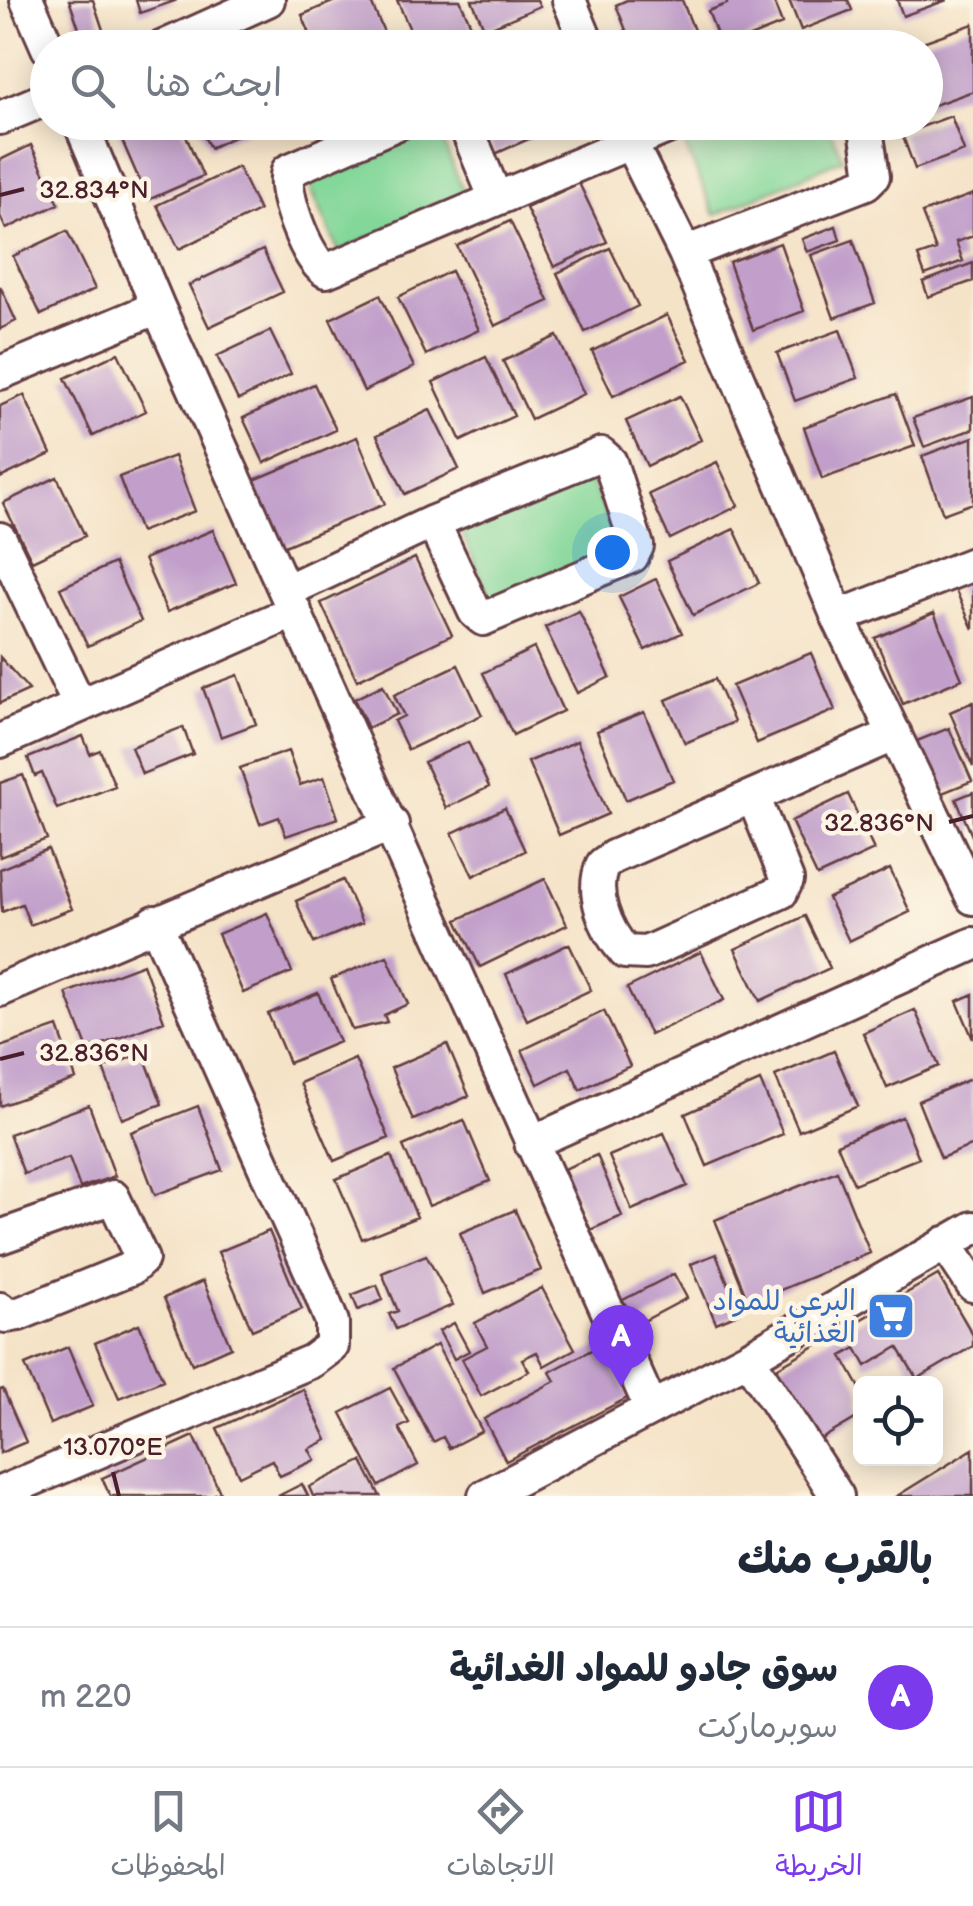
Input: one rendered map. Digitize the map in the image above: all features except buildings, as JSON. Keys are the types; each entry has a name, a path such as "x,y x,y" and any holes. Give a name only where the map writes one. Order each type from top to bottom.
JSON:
{"street":[{"path":"27,0 40,30"},
{"path":"201,30 268,0"},
{"path":"569,0 582,30"},
{"path":"0,118 30,106"},
{"path":"88,140 158,307 651,1408"},
{"path":"359,140 288,171 286,190 317,266 335,270 496,199 610,140"},
{"path":"471,140 496,199"},
{"path":"628,140 685,253 838,617 973,898"},
{"path":"685,253 866,183 873,176 868,140"},
{"path":"0,372 158,307"},
{"path":"0,741 290,601 432,522 602,454 610,462 638,546 632,556 483,619 432,522"},
{"path":"0,539 79,704"},
{"path":"838,617 973,564"},
{"path":"754,796 784,866 787,880 781,892 646,953 625,952 614,940 596,889 603,864 754,796 895,734"},
{"path":"0,990 392,824"},
{"path":"0,1493 300,1366 332,1346 332,1322 319,1290 156,922"},
{"path":"531,1143 973,944"},
{"path":"0,1237 114,1197 142,1259 132,1268 19,1314 6,1316 0,1309"},
{"path":"485,1496 535,1484 651,1408 748,1358 959,1235 973,1285"},
{"path":"748,1358 838,1496"}],"green space":[{"path":"398,140 442,140 466,196 339,252 307,180"},
{"path":"835,140 843,159 715,215 684,143"},
{"path":"588,475 620,546 492,603 461,531"}],"place":[{"name":"البرعي للمواد الغذائية","path":"891,1316"},
{"name":"سوق جادو للمواد الغدائية","path":"621,1387"}]}
